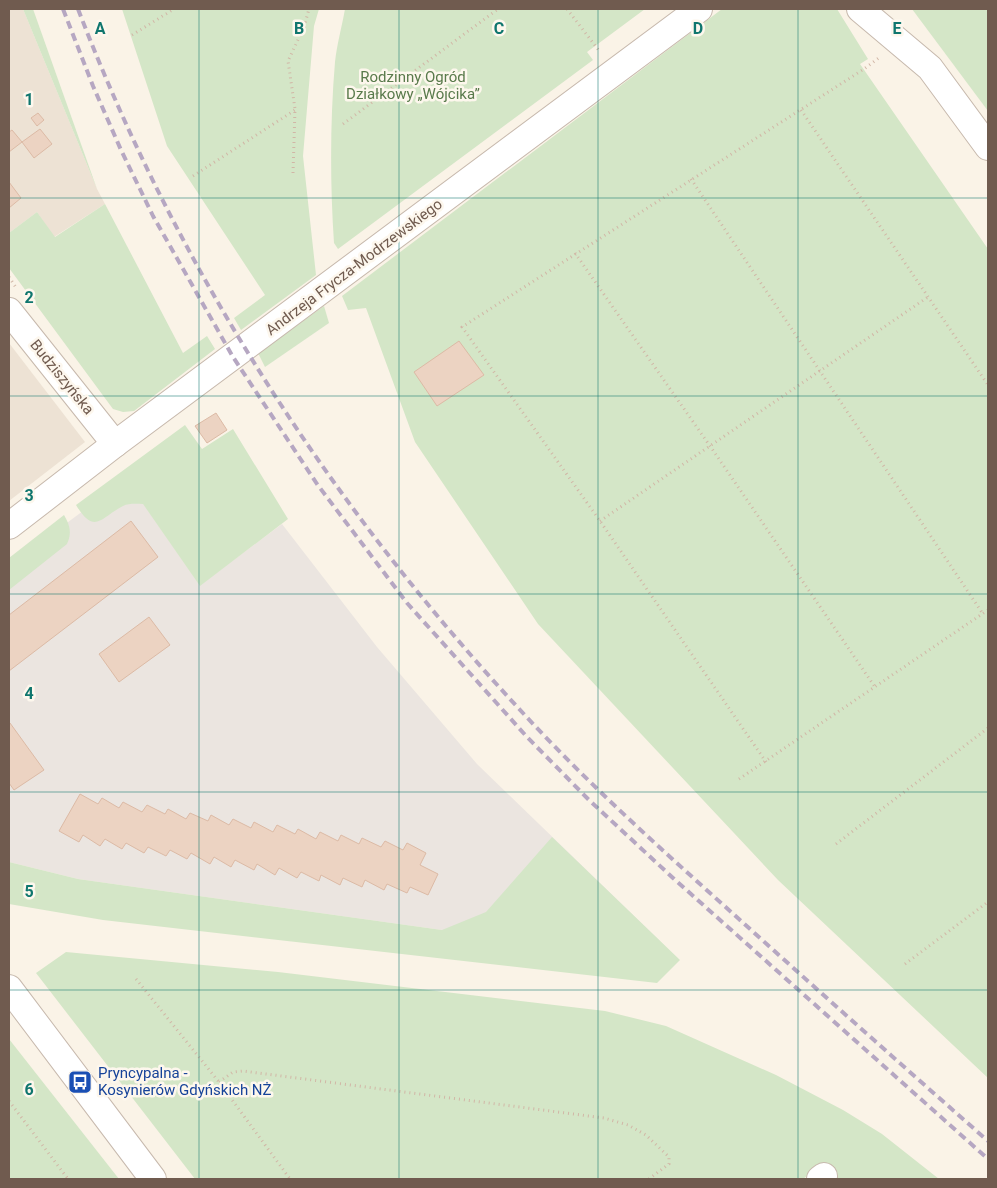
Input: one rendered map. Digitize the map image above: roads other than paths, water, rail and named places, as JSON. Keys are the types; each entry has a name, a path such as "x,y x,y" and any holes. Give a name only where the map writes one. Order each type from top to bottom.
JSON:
{"street":[{"name":"Andrzeja Frycza-Modrzewskiego","path":"9,526 115,444 699,9"},
{"path":"860,9 930,68 980,119 988,147"},
{"name":"Budziszyńska","path":"15,302 115,444"},
{"path":"9,988 153,1179"}],"railway":[{"path":"63,9 93,86 153,216 233,357 317,484 407,603 527,737 589,800 673,878 988,1159"},
{"path":"78,9 119,108 165,205 216,299 271,390 331,478 395,564 464,647 536,727 585,777 688,873 988,1141"}],"place":[{"name":"Pryncypalna - Kosynierów Gdyńskich NŻ","path":"80,1082"}],"park label":[{"name":"Rodzinny Ogród Działkowy „Wójcika”","path":"413,86"}]}
